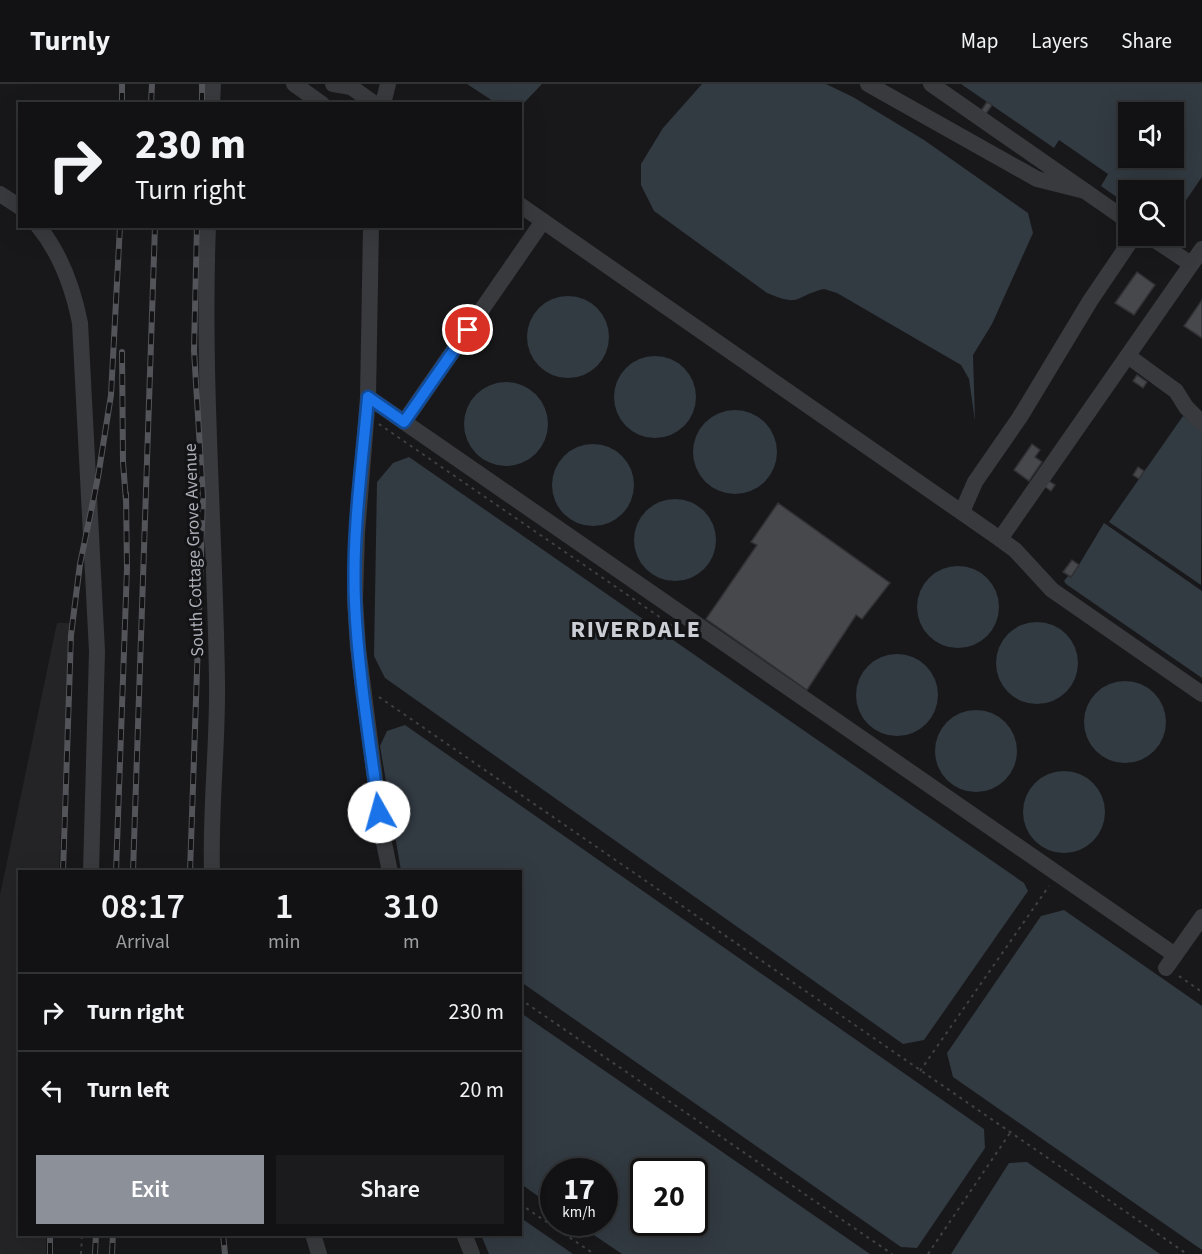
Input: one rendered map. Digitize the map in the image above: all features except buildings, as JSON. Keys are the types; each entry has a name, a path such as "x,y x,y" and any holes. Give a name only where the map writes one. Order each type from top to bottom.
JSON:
{"street":[{"path":"212,102 213,84"},
{"path":"294,84 319,102"},
{"path":"307,84 330,102"},
{"path":"333,84 350,86 372,102"},
{"path":"384,102 388,84"},
{"path":"868,84 1037,178 1085,191"},
{"path":"931,84 1118,214"},
{"path":"0,194 18,206"},
{"path":"522,206 1000,539 1015,550 1052,590 1202,694"},
{"path":"404,422 543,221"},
{"path":"40,228 62,265 75,297 80,322 97,651 91,870"},
{"name":"South Cottage Grove Avenue","path":"208,228 207,391 211,454 217,683 212,870"},
{"path":"371,228 368,397 357,533 355,600 363,686 382,833 390,870"},
{"path":"962,512 975,482 1020,417 1085,310 1127,246"},
{"path":"1164,246 1191,264"},
{"path":"1000,539 1202,249"},
{"path":"1128,356 1176,391 1186,407 1202,423"},
{"path":"368,397 1171,961 1202,917"},
{"path":"314,1236 319,1254"},
{"path":"465,1236 472,1254"}],"path":[{"path":"363,686 1186,1254"},
{"path":"920,1071 1049,886"},
{"path":"522,1000 892,1254"},
{"path":"928,1254 1010,1133"},
{"path":"522,1205 594,1254"},
{"path":"81,1254 82,1236"}],"shaded area":[{"path":"467,84 542,84 522,105 522,102 494,102"},
{"path":"702,84 826,84 853,97 924,140 1028,213 1033,233 992,324 973,355 975,421 969,379 961,365 837,293 824,289 797,299 786,300 767,293 654,211 641,185 641,164 663,128"},
{"path":"961,84 1202,84 1202,177 1184,203 1184,180 1118,180 1118,198 1101,186 1108,174 1059,140 1054,148"},
{"path":"560,296 576,296 591,303 602,314 609,329 606,353 597,366 576,378 560,378 545,371 534,360 527,345 527,329 534,314 545,303"},
{"path":"647,356 663,356 678,363 689,374 696,389 693,413 684,426 663,438 647,438 632,431 621,420 614,405 614,389 621,374 632,363"},
{"path":"506,382 529,389 541,401 548,424 541,447 529,459 506,466 483,459 471,447 464,424 471,401 483,389"},
{"path":"735,410 758,417 770,429 777,452 770,475 758,487 735,494 712,487 700,475 693,452 700,429 712,417"},
{"path":"1183,416 1202,429 1201,585 1109,522"},
{"path":"585,444 601,444 616,451 627,462 634,477 631,501 622,514 601,526 585,526 570,519 559,508 552,493 552,477 559,462 570,451"},
{"path":"409,457 1024,883 1028,891 924,1040 903,1044 385,678 374,656 377,482 393,463"},
{"path":"667,499 683,499 698,506 709,517 716,532 713,556 704,569 683,581 667,581 652,574 641,563 634,548 634,532 641,517 652,506"},
{"path":"1104,523 1202,591 1202,678 1064,581 1068,576 1071,578"},
{"path":"950,566 966,566 981,573 992,584 999,599 996,623 987,636 966,648 950,648 935,641 924,630 917,615 917,599 924,584 935,573"},
{"path":"1029,622 1045,622 1060,629 1071,640 1078,655 1075,679 1066,692 1045,704 1029,704 1014,697 1003,686 996,671 996,655 1003,640 1014,629"},
{"path":"57,623 70,623 59,870 18,870 18,1236 46,1236 46,1254 0,1254 0,895"},
{"path":"897,654 913,657 926,666 935,679 938,695 935,711 926,724 913,733 897,736 881,733 868,724 859,711 856,695 859,679 868,666 881,657"},
{"path":"1117,681 1133,681 1148,688 1159,699 1166,714 1163,738 1154,751 1133,763 1117,763 1102,756 1091,745 1084,730 1084,714 1091,699 1102,688"},
{"path":"976,710 992,713 1005,722 1014,735 1017,751 1014,767 1005,780 992,789 976,792 960,789 947,780 938,767 935,751 938,735 947,722 960,713"},
{"path":"405,725 984,1129 985,1148 917,1248 901,1247 522,983 522,870 401,870 380,746 387,731"},
{"path":"1056,771 1072,771 1087,778 1098,789 1105,804 1102,828 1093,841 1072,853 1056,853 1041,846 1030,835 1023,820 1023,804 1030,789 1041,778"},
{"path":"1064,910 1202,1006 1202,1250 953,1077 947,1053 1041,916"},
{"path":"522,1014 870,1254 622,1254 595,1236 618,1236 618,1158 540,1158 540,1198 522,1185"},
{"path":"1027,1162 1160,1254 951,1254 1009,1163"},
{"path":"522,1219 540,1231 540,1236 547,1236 573,1254 489,1254 481,1236 522,1236"}],"railway":[{"path":"122,84 122,102"},
{"path":"151,102 152,84"},
{"path":"202,84 202,102"},
{"path":"63,870 71,635 80,564 98,477 111,395 120,228"},
{"path":"133,870 155,228"},
{"path":"190,870 203,498 194,350 197,228"},
{"path":"122,352 123,462 126,501"},
{"path":"116,870 127,568 126,494"},
{"path":"50,1236 50,1254"},
{"path":"95,1254 96,1236"},
{"path":"112,1254 113,1236"},
{"path":"223,1236 225,1254"}],"district":[{"name":"RIVERDALE","path":"636,629"}],"route":[{"path":"379,812 358,648 355,600 357,533 368,397 404,422 468,330"}]}
